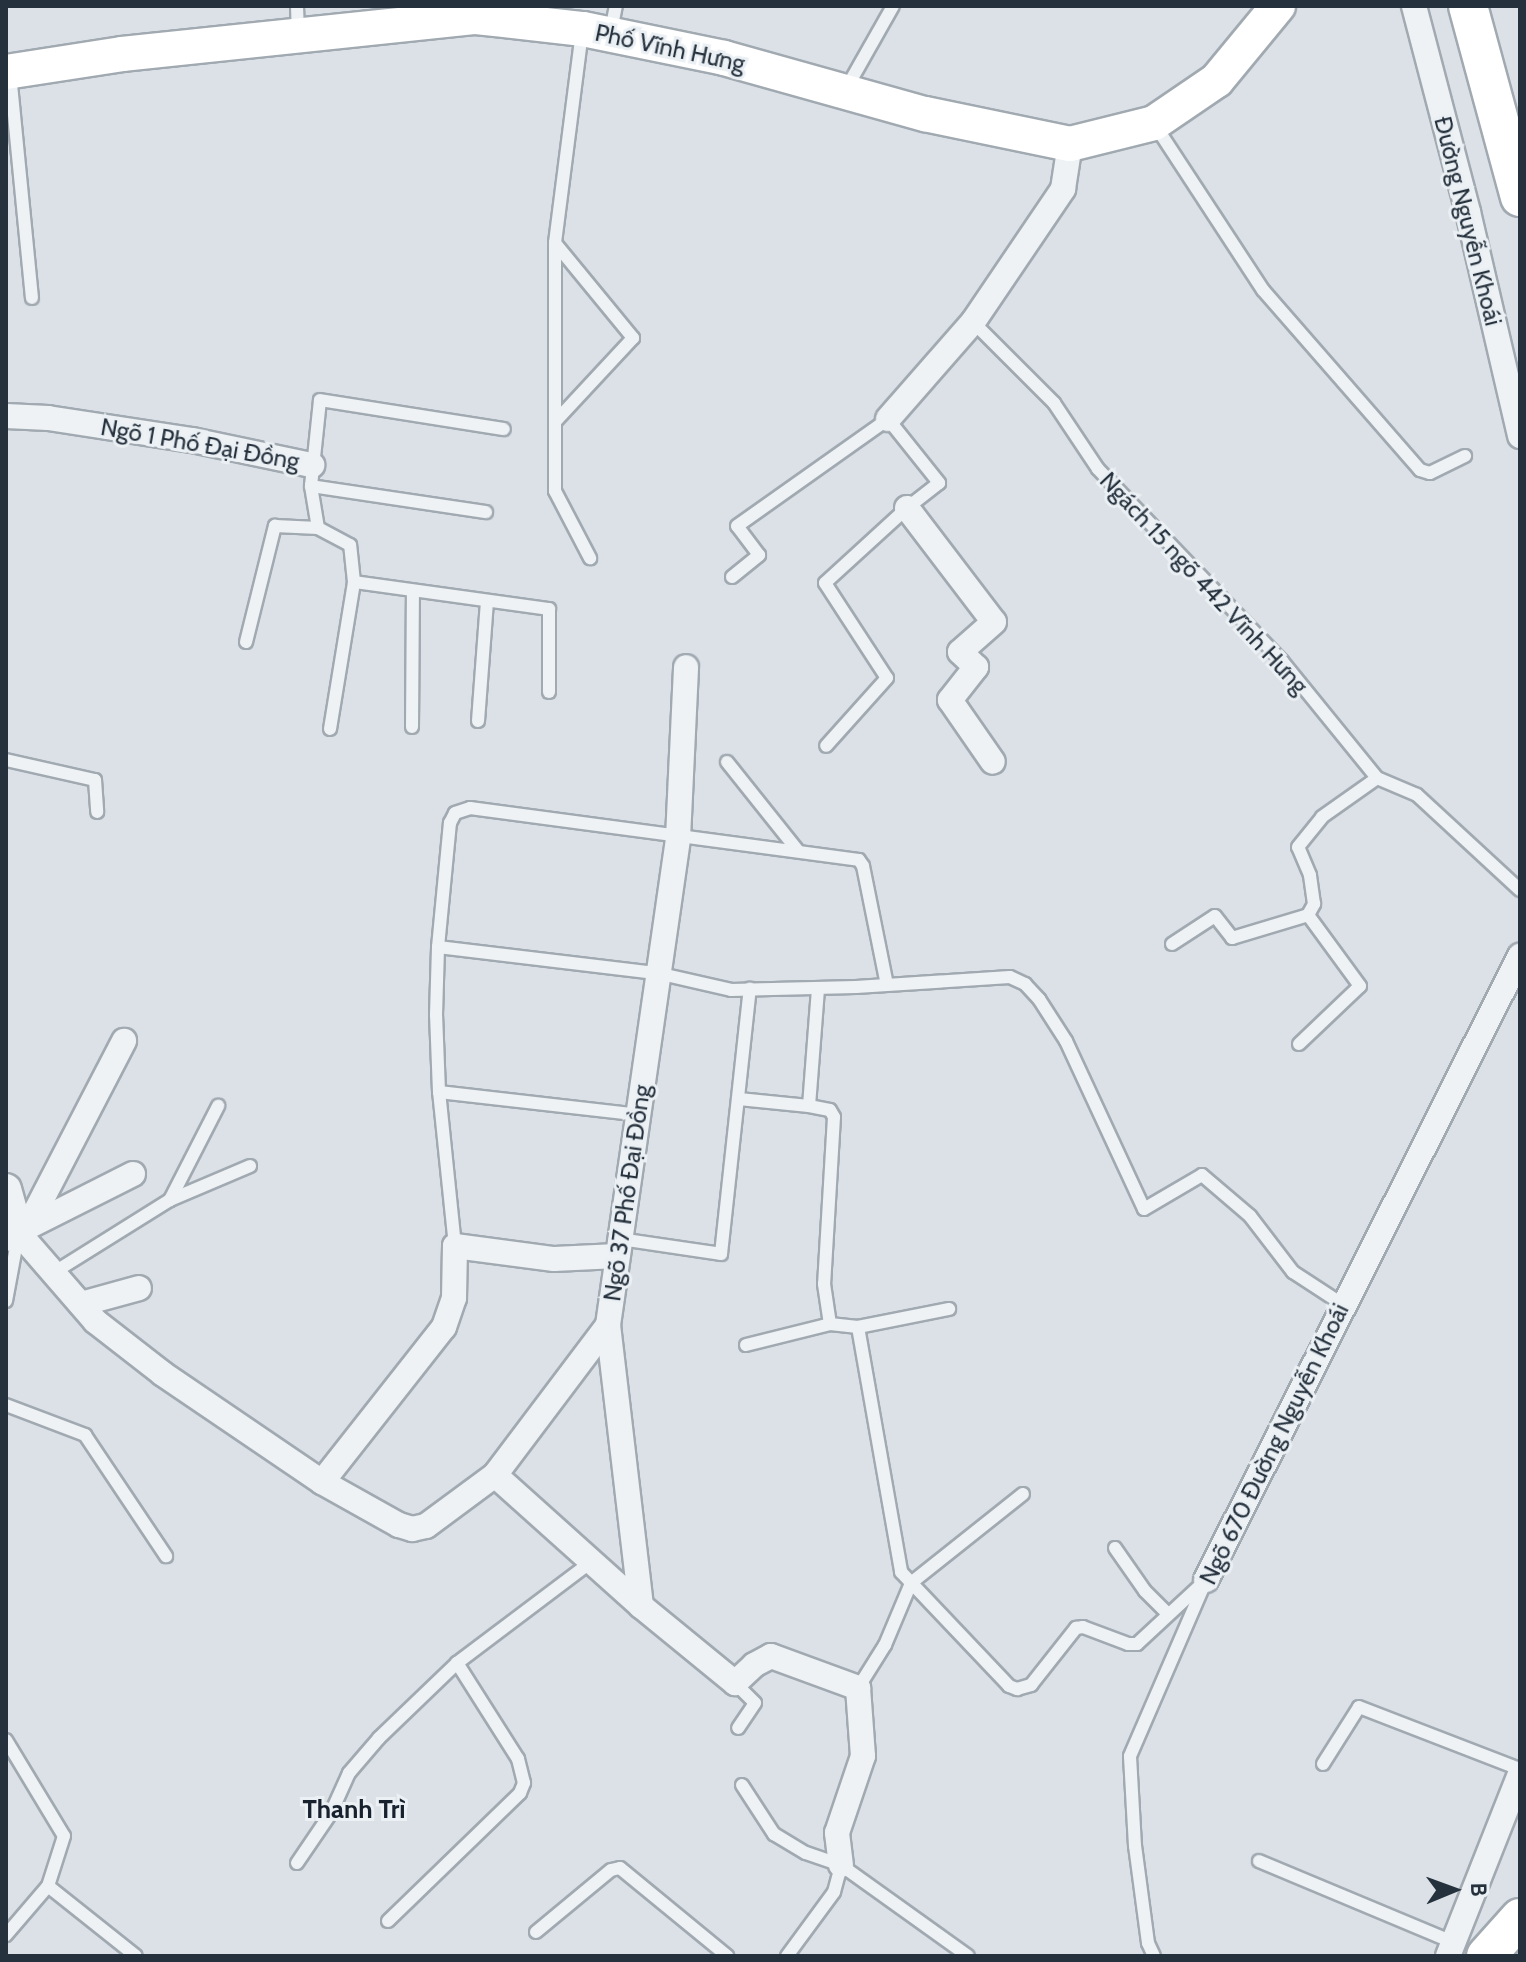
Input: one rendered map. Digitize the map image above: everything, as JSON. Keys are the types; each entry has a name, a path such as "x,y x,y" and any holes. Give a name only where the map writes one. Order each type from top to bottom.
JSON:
{"main road":[{"name":"Phố Vĩnh Hưng","path":"8,72 298,21 476,17 603,23 846,89 925,114 1070,144 1154,123 1217,80 1278,6"},
{"path":"1468,6 1520,197"},
{"path":"1462,1951 1520,1918"},
{"path":"1514,1956 1520,1941"}],"street":[{"name":"Đường Nguyễn Khoái","path":"1414,6 1468,212 1520,436"},
{"path":"888,419 973,322 1063,189 1070,144"},
{"name":"Ngõ 1 Phố Đại Đồng","path":"6,416 48,418 192,440 312,475"},
{"path":"907,508 994,622 960,652 976,667 950,700 993,762"},
{"name":"Ngõ 37 Phố Đại Đồng","path":"17,1232 95,1321 163,1374 322,1482 412,1529 426,1526 495,1475 608,1325 678,838 686,667"},
{"name":"Ngõ 670 Đường Nguyễn Khoái","path":"1206,1580 1342,1304 1520,956"},
{"path":"17,1232 124,1041"},
{"path":"17,1232 133,1174"},
{"path":"6,1189 17,1232"},
{"path":"322,1482 444,1327 454,1298 455,1246 554,1259 619,1247"},
{"path":"81,1304 139,1288"},
{"path":"608,1325 641,1606"},
{"path":"495,1475 641,1606 735,1683 754,1665 771,1656 858,1688 863,1756 837,1833 841,1865"},
{"path":"1462,1951 1520,1772"}],"lane":[{"path":"846,89 893,6"},
{"path":"590,558 555,491 555,243 603,23"},
{"path":"8,72 32,298"},
{"path":"1154,123 1263,290 1420,470 1430,473 1465,456"},
{"path":"555,243 633,338 556,421"},
{"name":"Ngách 15 ngõ 442 Vĩnh Hưng","path":"973,322 1054,403 1098,469 1282,661 1377,778 1417,795 1520,890"},
{"path":"486,512 312,475 320,400 504,429"},
{"path":"732,577 759,555 737,526 888,419 939,483 825,583 887,678 826,746"},
{"name":"Ngõ 1 Phố Đại Đồng","path":"312,475 318,528"},
{"path":"246,642 275,526 318,528 350,545 354,582 330,729"},
{"path":"354,582 549,609 549,692"},
{"path":"412,727 413,591"},
{"path":"478,721 487,601"},
{"path":"6,760 95,780 97,812"},
{"path":"727,762 798,851"},
{"path":"1172,944 1215,916 1232,938 1308,915 1314,904 1310,875 1298,847 1322,817 1377,778"},
{"path":"455,1246 439,1092 438,947 450,823 455,813 470,808 678,838 852,857 863,866 887,985"},
{"path":"1299,1044 1360,986 1308,915"},
{"path":"438,947 657,973 731,990 818,989 1010,977 1025,984 1066,1041 1144,1209 1202,1175 1250,1216 1293,1272 1342,1304"},
{"path":"619,1247 721,1254 750,989"},
{"path":"809,1106 818,989"},
{"path":"439,1092 640,1115"},
{"path":"739,1099 809,1106 830,1110 834,1117 824,1284 830,1324"},
{"path":"170,1200 218,1106"},
{"path":"53,1273 170,1200 250,1166"},
{"path":"6,1301 17,1232"},
{"path":"746,1345 830,1324 858,1327 949,1309"},
{"path":"858,1327 901,1572 1009,1686 1017,1689 1031,1685 1076,1628 1083,1627 1128,1644 1137,1644 1206,1580"},
{"path":"6,1405 85,1435 166,1556"},
{"path":"858,1688 885,1645 911,1583 1023,1494"},
{"path":"1115,1548 1145,1591 1168,1614"},
{"path":"297,1863 331,1813 349,1773 379,1738 457,1663 591,1562"},
{"name":"Ngõ 670 Đường Nguyễn Khoái","path":"1154,1956 1148,1943 1135,1846 1130,1756 1206,1580"},
{"path":"388,1921 520,1793 524,1783 518,1759 457,1663"},
{"path":"735,1683 755,1703 738,1728"},
{"path":"1323,1764 1359,1707 1520,1772"},
{"path":"6,1740 64,1836 48,1886 6,1935"},
{"path":"742,1785 774,1834 806,1853 841,1865 968,1956"},
{"path":"1259,1861 1462,1951"},
{"path":"787,1956 834,1892 841,1865"},
{"path":"536,1932 611,1870 620,1868 727,1956"},
{"path":"48,1886 136,1956"}],"district":[{"name":"Thanh Trì","path":"354,1810"}]}
